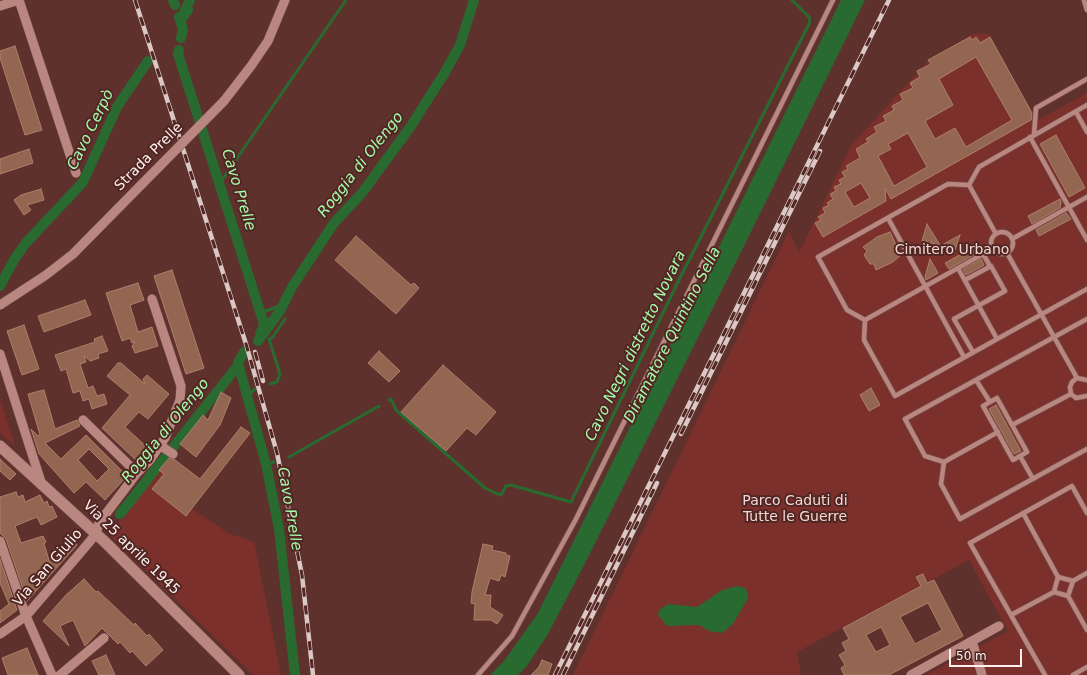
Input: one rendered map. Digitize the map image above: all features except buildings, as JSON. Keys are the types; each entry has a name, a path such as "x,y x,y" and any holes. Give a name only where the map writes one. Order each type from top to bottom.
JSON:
{"street":[{"path":"0,6 19,0 76,173"},
{"name":"Strada Prelle","path":"0,306 46,275 73,254 224,101 252,66 268,40 285,0"},
{"name":"Via San Giulio","path":"0,634 26,616 96,534 98,523 137,474 167,450 178,407 181,386 152,299"},
{"path":"0,354 42,485"},
{"path":"83,420 137,474"},
{"name":"Via 25 aprile 1945","path":"0,446 105,542 239,675"},
{"path":"0,541 26,616 52,675"},
{"path":"910,675 999,626"},
{"path":"60,675 104,638"},
{"path":"972,641 982,675"}],"lane":[{"path":"478,675 512,636 576,519 833,0"},
{"path":"1084,0 1087,10"},
{"path":"1087,79 1036,108 1032,136 1087,240"},
{"path":"969,185 979,167 1087,105"},
{"path":"1076,112 1087,132"},
{"path":"866,320 847,310 818,257 948,184 969,185"},
{"path":"969,185 996,234"},
{"path":"1012,239 1087,197"},
{"path":"888,218 964,357"},
{"path":"1003,232 1012,239 1012,248 1007,253 1000,254 992,249 991,242 996,234 1003,232"},
{"path":"866,320 992,249"},
{"path":"1007,253 1076,378"},
{"path":"973,352 954,319 1005,291 983,254"},
{"path":"965,280 990,266"},
{"path":"958,268 997,339"},
{"path":"866,320 864,340 895,396 1087,288"},
{"path":"998,432 944,462 926,456 905,419 1087,319"},
{"path":"1076,378 1087,380"},
{"path":"1071,394 1070,384 1076,378"},
{"path":"976,380 990,402"},
{"path":"1071,394 1080,399 1087,396"},
{"path":"1012,425 1071,394"},
{"path":"997,398 1027,452 1013,460 983,406 990,402 997,398"},
{"path":"944,462 941,484 960,519 1087,449"},
{"path":"1020,456 1033,479"},
{"path":"1045,675 970,543 1072,486 1087,513"},
{"path":"1023,513 1058,577 1054,592"},
{"path":"1068,596 1073,581 1087,573"},
{"path":"1058,577 1073,581"},
{"path":"1011,615 1054,592 1068,596 1087,630"},
{"path":"1073,675 1087,667"}],"green space":[{"path":"973,34 988,34 1036,121 1087,93 1087,675 926,675 1008,631 969,560 797,652 801,675 573,675 789,231 799,253 851,146 930,59"},
{"path":"0,399 15,446 0,433"},
{"path":"159,470 164,474 152,489 186,515 191,508 228,533 254,542 281,675 253,675 107,532 110,520 116,526"}],"shaded area":[{"path":"841,0 865,0 744,246 582,569 548,634 527,666 518,675 490,675 504,661 538,613"},
{"path":"737,586 746,588 748,598 733,624 722,633 709,631 699,625 667,626 658,615 659,610 668,604 697,607 722,590"}],"waterway":[{"name":"Cavo Prelle","path":"173,0 175,5"},
{"name":"Cavo Cerpò","path":"183,14 190,0"},
{"path":"220,183 346,0"},
{"name":"Roggia di Olengo","path":"258,341 280,311 292,287 334,223 362,193 411,126 444,74 460,45 474,0"},
{"name":"Cavo Negri distretto Novara","path":"389,400 391,399 396,410 485,488 501,495 506,486 511,485 571,502 679,280 810,22 809,17 792,0"},
{"path":"182,25 192,10 189,3"},
{"name":"Cavo Prelle","path":"179,17 183,29 181,38"},
{"name":"Cavo Prelle","path":"179,50 178,54 263,321 264,327 260,333"},
{"name":"Cavo Cerpò","path":"0,286 14,260 25,244 83,182 117,107 148,61"},
{"path":"261,313 282,305"},
{"path":"270,384 277,382 280,374 269,339 272,338 285,319"},
{"name":"Cavo Prelle","path":"244,352 238,363 266,464 279,529 295,675"},
{"name":"Roggia di Olengo","path":"120,514 236,368"},
{"path":"248,396 255,389"},
{"name":"Cavo Negri distretto Novara","path":"289,457 379,406"},
{"name":"Cavo Negri distretto Novara","path":"266,464 274,462"}],"railway":[{"path":"135,0 246,344 277,453 302,575 313,675"},
{"path":"555,675 889,0"},
{"path":"681,434 820,151"},
{"path":"255,352 263,381"},
{"path":"563,675 657,483"}],"park label":[{"name":"Cimitero Urbano","path":"952,250"},
{"name":"Parco Caduti di Tutte le Guerre","path":"795,510"}],"water label":[{"name":"Diramatore Quintino Sella","path":"673,335"}]}
